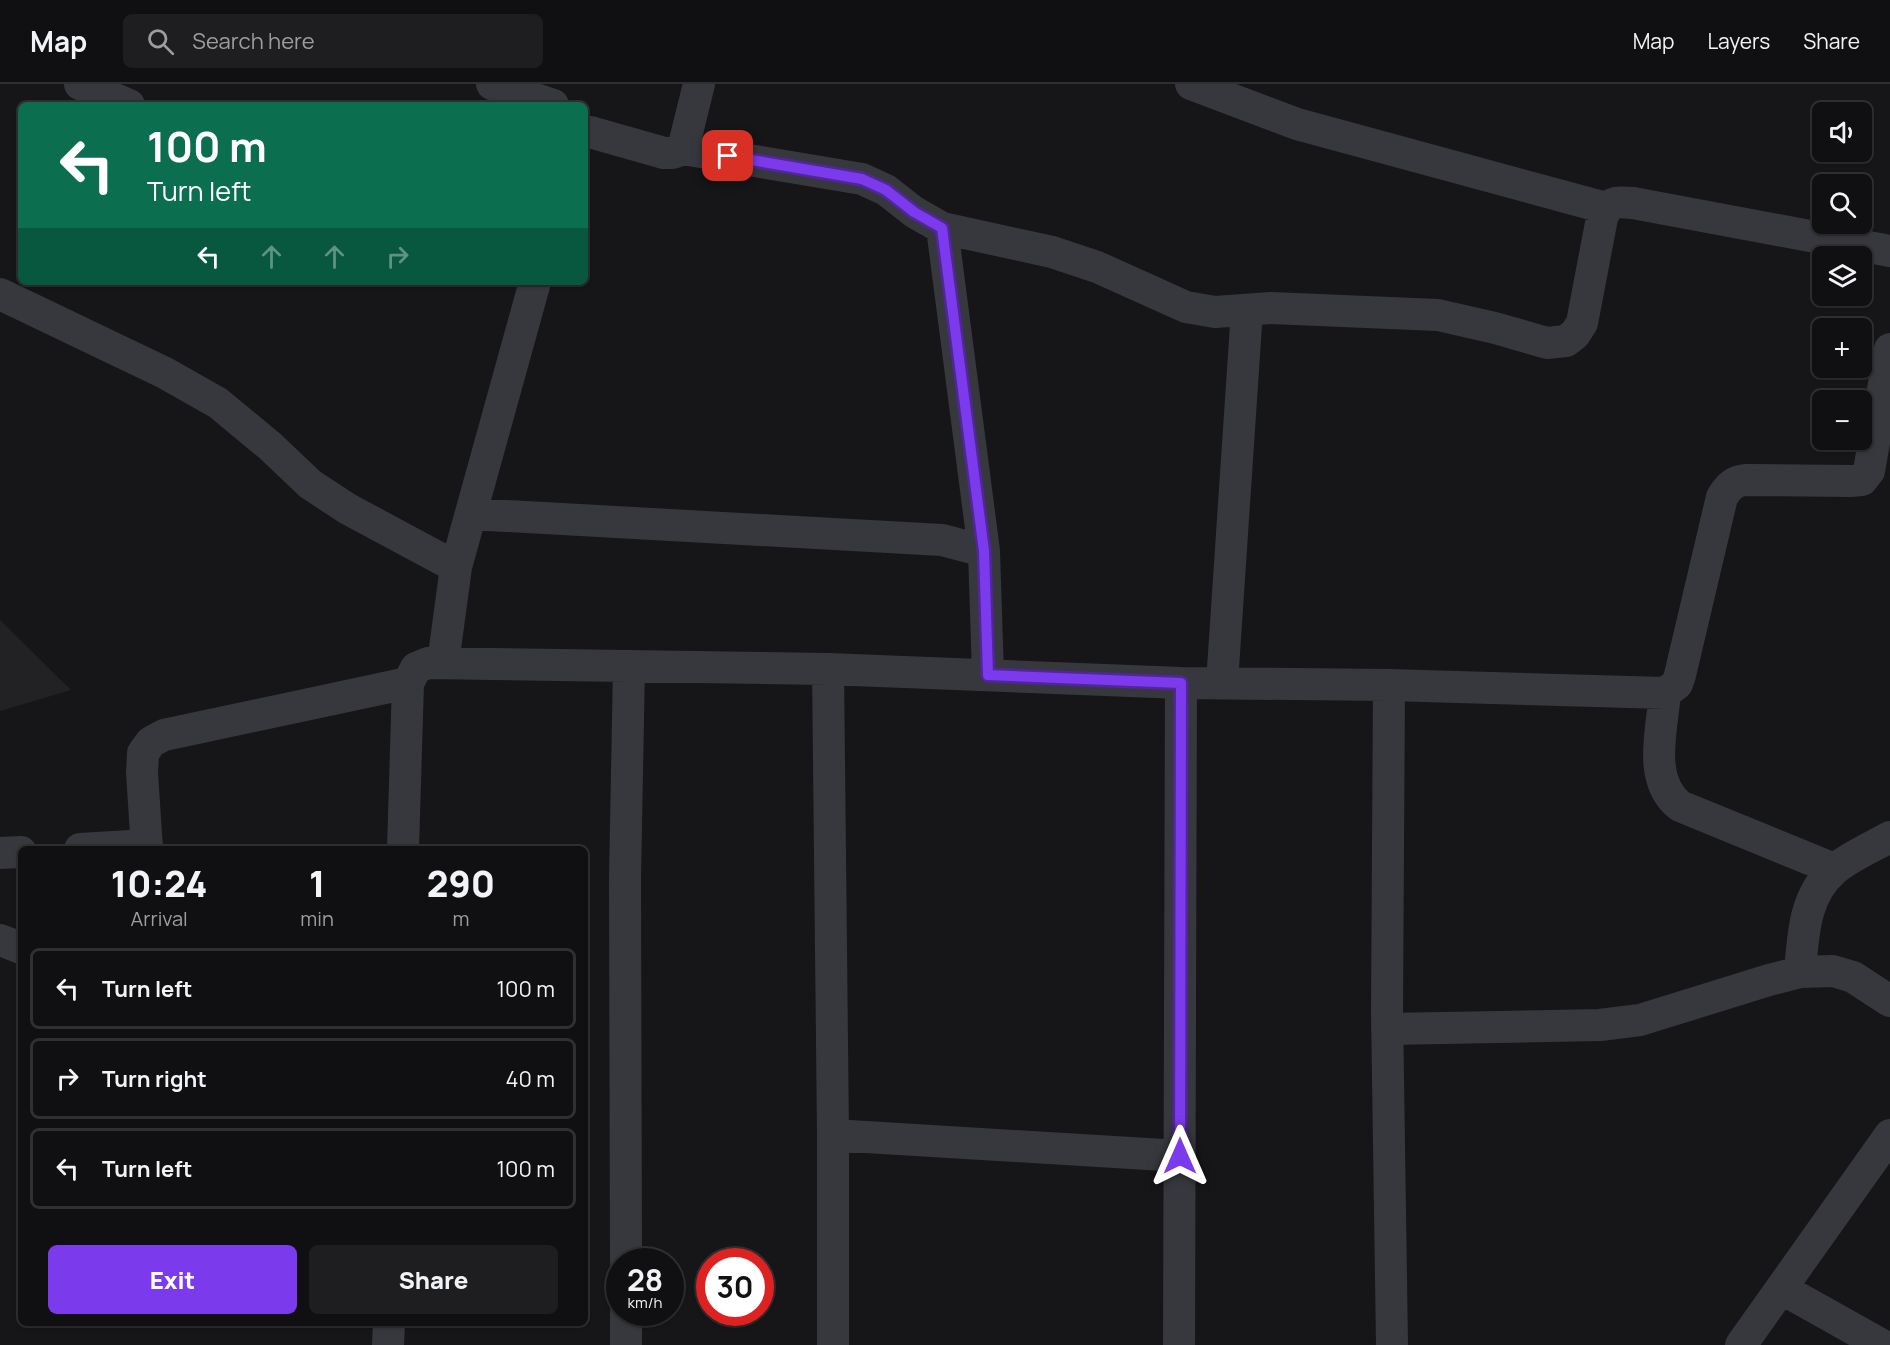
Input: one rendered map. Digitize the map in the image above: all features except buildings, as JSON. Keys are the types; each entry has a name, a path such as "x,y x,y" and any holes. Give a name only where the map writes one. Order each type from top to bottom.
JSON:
{"street":[{"path":"80,84 122,102"},
{"path":"492,84 544,102"},
{"path":"683,149 699,84"},
{"path":"1191,84 1297,124 1606,208"},
{"path":"588,130 664,153 674,153 683,149 862,179 886,190 914,212 942,228 1064,256 1097,267 1186,307 1215,312 1271,308 1438,315 1547,343 1566,341 1575,334 1582,323 1606,208 1614,202 1633,203 1890,251"},
{"path":"942,228 984,551 988,675"},
{"path":"443,663 456,567 534,285"},
{"path":"0,294 165,373 218,403 270,446 310,484 348,509 456,567"},
{"path":"1222,683 1246,310"},
{"path":"1876,481 1869,471 1883,424 1890,349"},
{"path":"403,846 408,683 416,668 428,663 828,669 1181,683 1389,685 1665,693 1677,684 1680,675 1722,497 1728,487 1737,480 1876,481"},
{"path":"471,514 942,540 984,551"},
{"path":"626,1248 625,879 629,666"},
{"path":"828,669 833,1345"},
{"path":"147,846 142,773 143,753 151,742 164,735 408,683"},
{"path":"1179,1345 1181,683"},
{"path":"1389,685 1387,1029 1392,1345"},
{"path":"1665,693 1660,772 1665,790 1671,799 1680,806 1834,869"},
{"path":"1800,972 1805,922 1816,891 1834,869 1890,837"},
{"path":"0,854 18,852"},
{"path":"0,940 18,947"},
{"path":"1387,1029 1600,1026 1630,1022 1800,972 1833,971 1853,977 1890,1001"},
{"path":"833,1135 1180,1156"},
{"path":"1741,1345 1890,1135"},
{"path":"1782,1289 1882,1345"},
{"path":"388,1345 389,1326"},
{"path":"626,1326 626,1345"}],"shaded area":[{"path":"0,620 71,690 0,711"}],"route":[{"path":"728,156 862,179 886,190 914,212 942,228 984,551 988,675 1181,683 1180,1156"}]}
